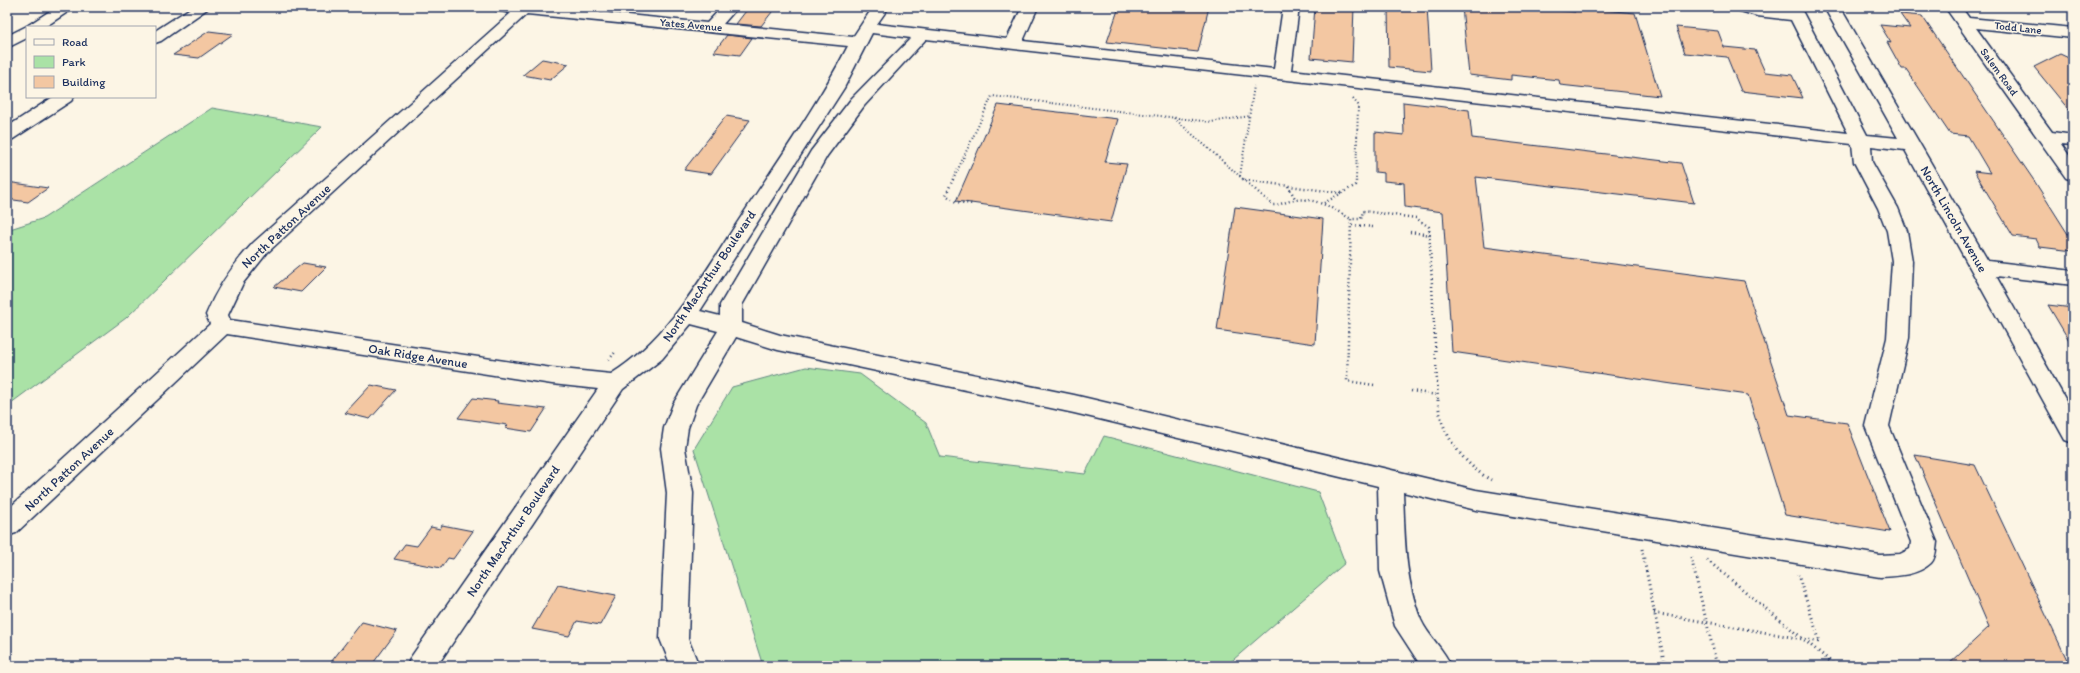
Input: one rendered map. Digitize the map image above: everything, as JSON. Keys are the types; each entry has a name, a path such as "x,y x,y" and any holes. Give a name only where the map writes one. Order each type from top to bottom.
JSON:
{"street":[{"path":"36,26 67,7"},
{"path":"156,37 202,7"},
{"name":"Yates Avenue","path":"500,7 524,8 712,27 862,35 921,34 1912,145"},
{"path":"712,27 730,7"},
{"name":"North MacArthur Boulevard","path":"421,666 615,382 646,362 674,332 686,316 835,88 862,35 881,7"},
{"path":"1013,44 1030,7"},
{"path":"1282,74 1290,7"},
{"path":"686,316 731,327 778,342 1074,404 1476,500 1880,566 1904,565 1922,555 1924,542 1877,426 1898,338 1902,261 1897,231 1888,208 1863,162 1861,140 1794,12 1757,11 1742,7"},
{"name":"North Lincoln Avenue","path":"1832,7 1981,266 2073,434"},
{"name":"Salem Road","path":"1953,7 2073,174"},
{"name":"North Patton Avenue","path":"7,526 222,326 217,315 225,293 236,274 260,248 524,8"},
{"name":"Todd Lane","path":"1964,22 2073,33"},
{"path":"7,43 26,32"},
{"path":"685,666 674,639 680,492 673,448 676,428 685,404 731,327 731,305 818,155 858,102 916,42 921,34"},
{"path":"7,135 63,98"},
{"path":"2046,137 2073,140"},
{"path":"1981,266 2073,278"},
{"name":"Oak Ridge Avenue","path":"222,326 552,376 615,382"},
{"path":"1390,480 1393,571 1409,626 1437,666"}],"path":[{"path":"1240,176 1254,86"},
{"path":"1324,203 1356,185 1358,105 1348,94"},
{"path":"973,204 956,202 946,195 992,96 1211,122 1250,116"},
{"path":"1173,118 1273,205 1280,206 1296,200 1324,203 1351,219 1361,219 1363,211 1416,218 1430,227 1437,395 1440,420 1446,432 1477,472 1485,477"},
{"path":"1245,180 1342,193"},
{"path":"1288,186 1296,200"},
{"path":"1351,219 1347,381 1374,385"},
{"path":"1352,225 1373,227"},
{"path":"1410,232 1431,235"},
{"path":"1411,391 1437,395"},
{"path":"1641,547 1665,666"},
{"path":"1691,555 1717,666"},
{"path":"1704,558 1836,666"},
{"path":"1654,613 1820,642 1797,572"}],"green space":[{"path":"212,108 322,127 126,318 7,406 7,230 44,218"},
{"path":"806,367 860,374 926,423 940,457 1085,474 1104,436 1318,492 1345,563 1226,666 763,666 694,449 732,387"}],"building":[{"path":"749,7 776,7 761,26 736,24"},
{"path":"1119,7 1209,7 1198,52 1107,42"},
{"path":"1315,7 1354,7 1352,62 1311,58"},
{"path":"1388,7 1427,7 1431,71 1389,67"},
{"path":"1462,7 1522,7 1575,12 1574,7 1635,13 1660,96 1560,85 1559,80 1511,75 1511,80 1469,75"},
{"path":"1900,14 1922,16 2035,182 2073,242 2073,251 2040,247 2036,239 2013,236 1974,171 1990,173 1968,136 1950,134 1906,69 1902,69 1887,42 1891,43 1880,25 1910,28"},
{"path":"1676,27 1718,31 1724,47 1755,50 1765,72 1792,75 1803,98 1741,91 1727,57 1685,53"},
{"path":"209,31 233,34 199,58 173,55"},
{"path":"727,35 752,38 740,55 714,52"},
{"path":"2060,54 2073,60 2073,115 2034,67"},
{"path":"542,59 569,64 550,80 523,75"},
{"path":"1403,102 1469,110 1472,138 1681,163 1694,203 1476,177 1484,247 1744,281 1789,415 1847,423 1890,532 1785,515 1748,395 1452,352 1443,212 1405,207 1404,183 1384,181 1384,173 1375,172 1375,132 1404,135"},
{"path":"998,105 1118,119 1105,162 1127,164 1111,222 956,201"},
{"path":"726,116 750,120 711,174 684,170"},
{"path":"7,182 48,188 28,202 7,199"},
{"path":"1235,207 1323,219 1315,344 1217,330"},
{"path":"303,263 326,267 301,292 274,287"},
{"path":"2048,305 2073,308 2073,347"},
{"path":"371,385 396,390 370,419 345,413"},
{"path":"473,398 498,401 497,403 546,409 531,432 505,428 508,425 458,418"},
{"path":"1915,455 1975,465 2070,666 1947,666 1989,627"},
{"path":"442,525 473,531 453,559 448,558 441,568 394,559 405,544 417,546 431,527 440,529"},
{"path":"558,585 616,596 600,625 577,621 569,636 532,629"},
{"path":"362,622 397,631 371,666 328,666"}]}
